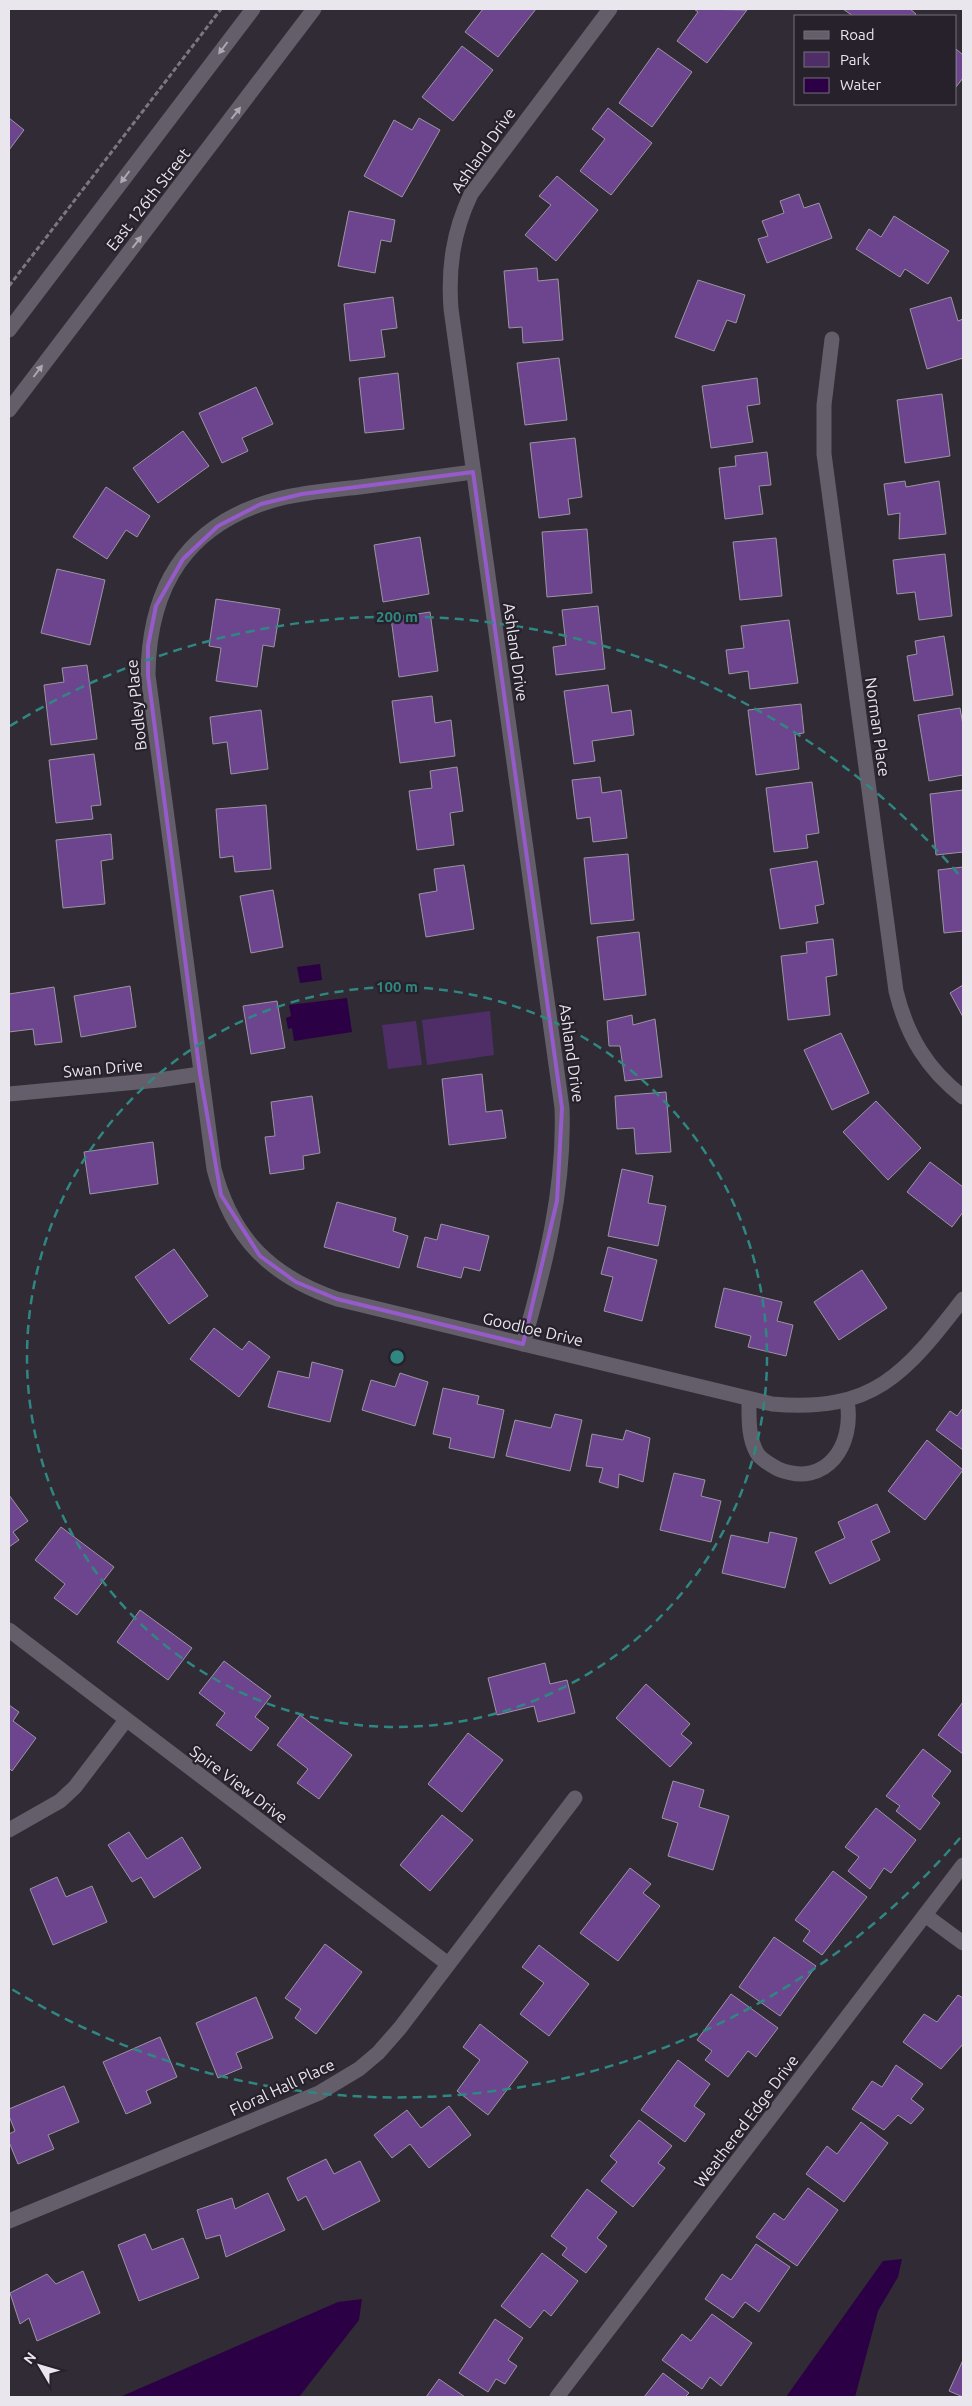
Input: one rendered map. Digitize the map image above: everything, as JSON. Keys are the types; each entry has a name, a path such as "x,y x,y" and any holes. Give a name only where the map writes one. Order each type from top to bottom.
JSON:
{"street":[{"name":"East 126th Street","path":"11,323 252,9"},
{"name":"East 126th Street","path":"9,410 314,9"},
{"name":"Ashland Drive","path":"523,1344 538,1289 557,1201 562,1158 562,1108 473,472 450,287 452,249 457,228 471,194 610,9"},
{"name":"Norman Place","path":"832,340 824,405 824,454 896,991 903,1019 921,1052 940,1077 963,1096"},
{"name":"Bodley Place","path":"200,1074 148,675 148,646 151,626 156,606 164,588 173,572 197,542 240,513 261,504 302,494 473,472"},
{"name":"Swan Drive","path":"9,1094 159,1080 200,1074"},
{"name":"Goodloe Drive","path":"200,1074 214,1169 221,1195 244,1236 260,1256 296,1282 336,1299 749,1400 807,1406 830,1405 846,1401 878,1387 909,1364 963,1299"},
{"path":"749,1400 749,1430 757,1454 775,1467 798,1474 814,1472 826,1466 844,1445 849,1430 846,1401"},
{"name":"Spire View Drive","path":"9,1630 448,1964"},
{"path":"9,1830 43,1813 65,1797 126,1720"},
{"name":"Floral Hall Place","path":"9,2221 298,2103 339,2082 378,2053 575,1798"},
{"name":"Weathered Edge Drive","path":"557,2397 963,1865"},
{"path":"925,1915 963,1943"}],"path":[{"path":"9,286 221,9"}],"highlighted area":[{"path":"473,472 562,1108 557,1201 523,1344 337,1299 296,1282 260,1256 221,1195 200,1074 148,675 148,646 156,606 183,559 218,526 261,504 302,494"}],"green space":[{"path":"490,1011 494,1055 427,1065 422,1020"},
{"path":"416,1021 422,1065 388,1069 382,1025"}],"water":[{"path":"320,964 322,980 300,983 297,967"},
{"path":"347,998 352,1032 294,1041 292,1028 288,1029 286,1018 291,1016 289,1005"},
{"path":"902,2259 898,2277 878,2311 855,2397 786,2397 883,2261"},
{"path":"362,2299 359,2320 299,2397 120,2397 338,2302"}],"building":[{"path":"483,9 536,9 498,57 465,32"},
{"path":"694,9 747,10 707,63 677,41 698,12"},
{"path":"843,9 910,9 916,14 915,15 852,15"},
{"path":"462,46 493,70 453,121 422,97"},
{"path":"658,48 692,72 652,127 619,103"},
{"path":"957,50 963,55 963,78 957,86"},
{"path":"608,108 652,143 611,195 580,171 605,139 592,129"},
{"path":"9,118 24,130 9,150"},
{"path":"419,118 440,130 402,197 364,176 394,120 412,130"},
{"path":"557,176 598,210 556,261 525,235 551,205 539,196"},
{"path":"799,194 804,208 819,203 832,238 767,263 758,239 768,236 762,221 784,213 780,201"},
{"path":"349,211 395,220 391,242 381,240 375,273 338,266"},
{"path":"894,216 949,251 928,284 905,269 900,277 856,249 869,229 881,237"},
{"path":"537,268 538,281 558,279 563,340 523,343 522,327 509,328 504,271"},
{"path":"698,280 745,295 736,323 727,320 714,351 675,337"},
{"path":"393,297 397,328 381,330 385,357 350,361 344,304"},
{"path":"951,297 958,321 963,319 963,358 927,369 910,309"},
{"path":"559,358 567,420 525,425 517,363"},
{"path":"398,373 404,429 365,433 359,378"},
{"path":"757,378 760,404 747,406 753,442 711,448 702,386"},
{"path":"256,387 273,424 242,438 248,451 222,463 199,413"},
{"path":"942,394 950,456 905,463 897,400"},
{"path":"183,431 209,466 158,503 133,468"},
{"path":"575,438 582,497 568,499 570,514 539,518 530,443"},
{"path":"767,452 771,485 759,486 763,514 725,519 719,468 736,466 735,456"},
{"path":"905,481 906,487 939,481 946,534 899,539 900,513 888,515 884,484"},
{"path":"106,487 150,516 137,537 126,530 107,559 73,537"},
{"path":"587,529 592,593 547,597 542,532"},
{"path":"420,537 429,594 383,602 374,545"},
{"path":"776,538 782,596 740,600 733,542"},
{"path":"945,554 952,616 919,620 915,592 897,594 893,560"},
{"path":"57,569 105,580 90,645 41,633"},
{"path":"216,599 280,609 274,647 263,645 257,687 216,681 221,648 209,646"},
{"path":"598,606 605,669 556,675 553,647 566,645 562,610"},
{"path":"430,612 438,671 399,677 391,618"},
{"path":"789,620 798,683 750,689 748,671 729,674 726,650 744,648 741,626"},
{"path":"944,636 953,695 914,701 907,656 917,654 915,641"},
{"path":"87,665 97,739 51,745 44,685 64,682 62,668"},
{"path":"608,685 612,713 631,710 634,735 592,741 595,761 574,764 564,691"},
{"path":"432,696 435,723 451,720 455,756 400,763 392,701"},
{"path":"801,704 804,733 795,734 799,769 756,775 748,710"},
{"path":"960,708 963,725 963,775 929,781 918,715"},
{"path":"261,710 268,769 231,774 227,742 213,744 210,717"},
{"path":"94,754 101,805 91,806 93,819 56,823 49,760"},
{"path":"457,767 463,811 450,813 454,845 417,850 409,791 432,788 430,771"},
{"path":"600,777 602,793 621,790 627,838 593,842 590,817 577,819 572,780"},
{"path":"812,782 819,833 806,835 808,848 774,852 766,788"},
{"path":"963,790 963,852 936,855 930,794"},
{"path":"266,805 271,869 235,872 233,856 220,858 216,809"},
{"path":"111,834 113,859 101,861 105,904 63,908 56,840"},
{"path":"628,854 634,920 591,924 584,858"},
{"path":"817,861 824,904 815,906 818,923 780,929 770,869"},
{"path":"464,865 474,929 426,937 419,894 437,891 434,869"},
{"path":"963,867 963,931 944,933 938,870"},
{"path":"273,890 283,947 251,953 240,896"},
{"path":"639,932 646,995 604,1000 597,937"},
{"path":"833,939 837,975 826,977 830,1015 788,1020 781,956 807,953 806,942"},
{"path":"963,985 963,1017 950,993"},
{"path":"130,986 136,1027 81,1037 74,996"},
{"path":"54,987 62,1042 35,1045 33,1029 9,1032 9,994"},
{"path":"277,1001 285,1048 251,1054 243,1006"},
{"path":"632,1015 633,1025 655,1019 662,1077 625,1081 620,1046 609,1046 607,1021"},
{"path":"841,1033 869,1093 832,1110 804,1050"},
{"path":"482,1074 486,1112 502,1110 506,1138 449,1145 442,1079"},
{"path":"666,1092 671,1152 636,1154 634,1128 617,1129 615,1096"},
{"path":"312,1096 320,1153 303,1156 304,1169 270,1174 265,1137 275,1136 271,1102"},
{"path":"876,1101 921,1148 888,1180 843,1132"},
{"path":"153,1142 158,1184 90,1194 84,1152"},
{"path":"930,1162 963,1187 963,1212 952,1227 907,1192"},
{"path":"622,1169 653,1176 648,1203 666,1206 658,1246 608,1236"},
{"path":"337,1202 396,1218 393,1231 408,1236 399,1268 324,1247"},
{"path":"441,1224 489,1236 480,1271 464,1267 461,1278 417,1267 425,1237 437,1240"},
{"path":"608,1247 657,1260 642,1321 604,1311 613,1277 601,1274"},
{"path":"174,1249 208,1296 169,1324 135,1277"},
{"path":"862,1270 887,1308 839,1340 814,1302"},
{"path":"724,1288 782,1302 777,1321 793,1325 786,1356 748,1347 751,1336 715,1327"},
{"path":"214,1328 242,1350 249,1341 270,1357 239,1397 190,1359"},
{"path":"312,1362 343,1370 330,1422 268,1407 278,1371 309,1378"},
{"path":"400,1373 428,1382 415,1426 362,1410 371,1380 395,1387"},
{"path":"443,1388 479,1396 477,1404 504,1410 494,1458 449,1448 451,1438 433,1434"},
{"path":"963,1408 963,1450 936,1430 950,1411 957,1416"},
{"path":"555,1414 582,1420 570,1471 506,1456 515,1420 551,1428"},
{"path":"626,1430 650,1438 643,1482 619,1474 618,1488 599,1482 603,1468 586,1466 592,1434 623,1440"},
{"path":"927,1440 963,1470 925,1520 888,1491"},
{"path":"674,1473 705,1480 701,1496 721,1501 711,1542 660,1530"},
{"path":"9,1495 28,1521 13,1532 19,1540 9,1547"},
{"path":"877,1504 890,1532 871,1541 880,1560 830,1584 815,1552 845,1538 838,1522"},
{"path":"61,1527 114,1567 77,1615 54,1598 65,1584 35,1560"},
{"path":"770,1532 797,1538 785,1588 722,1573 731,1535 768,1543"},
{"path":"140,1610 192,1648 168,1680 117,1642"},
{"path":"224,1661 271,1696 255,1717 269,1728 251,1751 216,1725 225,1713 199,1693"},
{"path":"545,1663 550,1684 567,1680 575,1713 538,1722 534,1706 497,1715 488,1678"},
{"path":"646,1684 690,1724 681,1734 692,1743 670,1767 616,1718"},
{"path":"963,1702 963,1754 938,1735"},
{"path":"9,1705 19,1712 13,1721 36,1738 12,1771 9,1768"},
{"path":"300,1715 352,1755 319,1799 297,1783 308,1769 277,1745"},
{"path":"468,1733 503,1760 462,1812 428,1784"},
{"path":"923,1749 951,1771 932,1796 940,1803 920,1830 896,1811 900,1806 886,1796"},
{"path":"673,1781 704,1790 699,1807 729,1816 713,1870 668,1856 678,1823 662,1818"},
{"path":"876,1808 916,1840 891,1873 884,1868 870,1889 848,1871 859,1857 845,1847"},
{"path":"442,1815 473,1840 430,1891 400,1865"},
{"path":"129,1832 147,1859 182,1837 201,1868 154,1898 141,1877 132,1882 108,1845"},
{"path":"630,1868 651,1884 643,1893 660,1906 618,1961 580,1933"},
{"path":"833,1871 867,1897 822,1955 803,1941 810,1931 795,1920"},
{"path":"57,1877 66,1897 92,1886 107,1922 53,1945 30,1889"},
{"path":"774,1937 816,1966 780,2016 739,1987"},
{"path":"325,1944 362,1972 316,2034 295,2018 301,2009 285,1998"},
{"path":"539,1945 589,1984 549,2036 520,2014 544,1983 522,1967"},
{"path":"731,1994 778,2028 756,2057 748,2051 728,2077 705,2060 712,2051 697,2040"},
{"path":"958,1995 963,1998 963,2044 941,2069 903,2042 924,2014 937,2022"},
{"path":"256,1997 273,2038 236,2053 242,2068 218,2078 196,2023"},
{"path":"480,2024 528,2062 488,2115 457,2091 480,2060 463,2047"},
{"path":"160,2037 177,2077 146,2091 151,2103 126,2114 103,2062"},
{"path":"678,2060 710,2084 694,2106 705,2114 685,2142 641,2110"},
{"path":"896,2065 923,2084 911,2099 924,2109 911,2124 898,2115 884,2130 852,2109 872,2081 882,2087"},
{"path":"64,2086 79,2122 48,2135 54,2149 18,2164 9,2142 9,2134 15,2131 9,2116 9,2109"},
{"path":"449,2106 471,2135 429,2168 410,2144 392,2158 374,2135 407,2110 421,2128"},
{"path":"639,2120 672,2146 658,2163 665,2168 633,2207 601,2181 617,2162 610,2156"},
{"path":"861,2122 888,2143 844,2202 806,2174 827,2146 837,2154"},
{"path":"326,2159 334,2174 360,2161 380,2201 323,2230 306,2196 298,2201 287,2178"},
{"path":"808,2188 838,2210 797,2266 756,2237 774,2213 784,2220"},
{"path":"587,2189 617,2212 597,2238 607,2246 586,2273 562,2255 567,2248 551,2236"},
{"path":"268,2193 285,2230 226,2257 220,2235 206,2239 197,2210 232,2198 235,2209"},
{"path":"145,2234 152,2250 183,2238 199,2278 139,2301 118,2245"},
{"path":"756,2244 790,2267 759,2312 745,2302 733,2318 705,2299 722,2274 731,2280"},
{"path":"542,2253 578,2281 551,2316 544,2310 530,2328 501,2306"},
{"path":"83,2271 100,2313 37,2341 29,2318 20,2324 10,2293 47,2274 56,2284"},
{"path":"712,2314 752,2343 721,2386 710,2377 702,2389 662,2360 682,2334 691,2341"},
{"path":"495,2319 523,2338 508,2360 517,2366 505,2384 496,2379 488,2392 459,2373"},
{"path":"963,2360 963,2397 949,2391"},
{"path":"663,2373 689,2393 685,2397 644,2397"},
{"path":"439,2379 465,2397 426,2397"}]}
